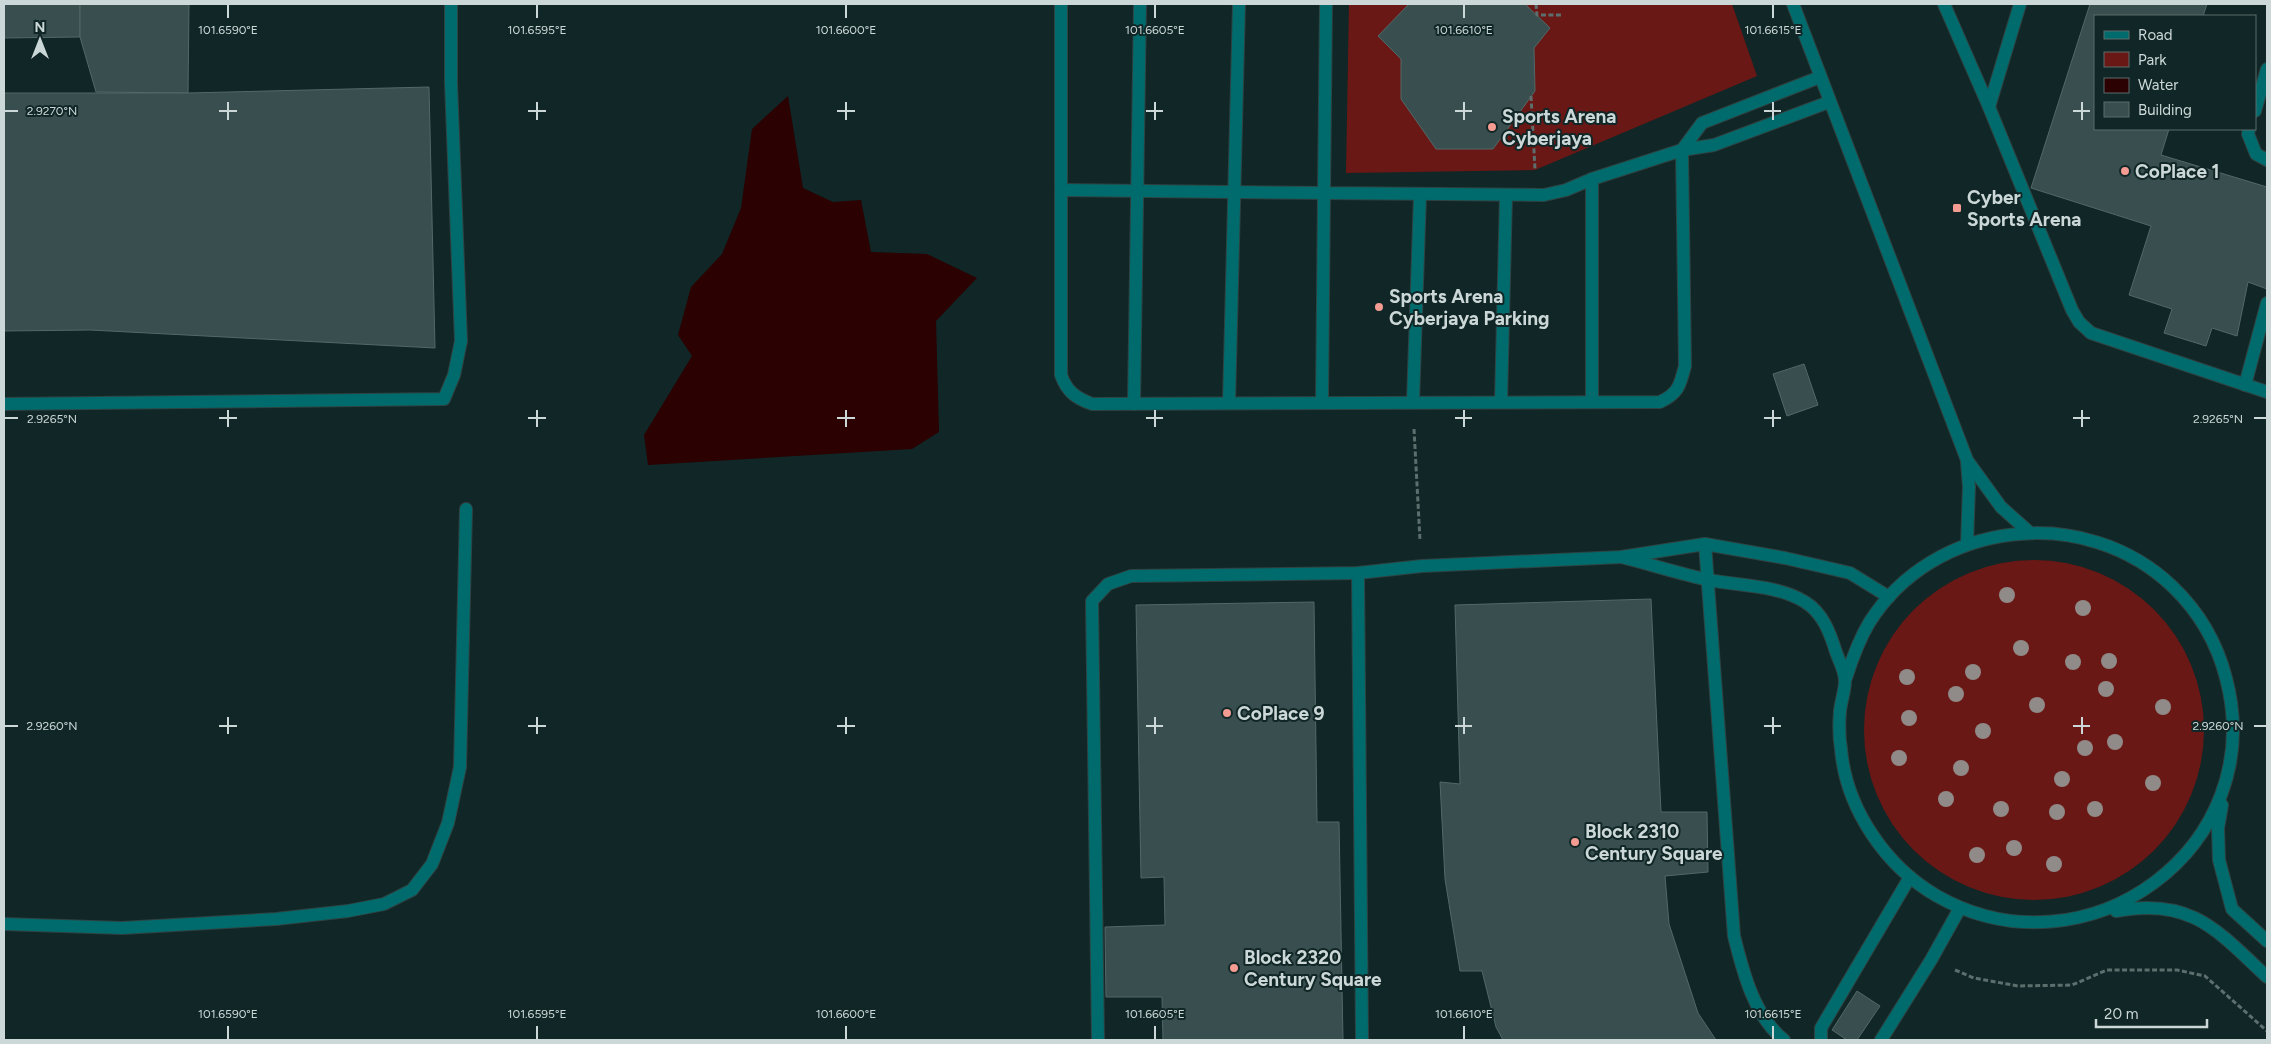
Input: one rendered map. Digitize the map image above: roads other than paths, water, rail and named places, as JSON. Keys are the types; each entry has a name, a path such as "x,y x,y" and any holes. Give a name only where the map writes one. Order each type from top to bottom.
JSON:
{"street":[{"path":"4,404 444,399 454,375 461,341 451,83 451,4"},
{"path":"1061,4 1061,375 1066,389 1078,399 1092,404 1660,402 1671,397 1679,387 1685,366 1682,150 1702,123 1820,77"},
{"path":"1134,404 1140,4"},
{"path":"1229,403 1239,4"},
{"path":"1322,403 1326,4"},
{"path":"1793,4 1967,460 2001,507 2028,532"},
{"path":"1944,4 1989,107 2072,310 2079,322 2091,333 2267,392"},
{"path":"1989,107 2020,4"},
{"path":"2256,108 2267,69"},
{"path":"1061,190 1544,195 1566,190 1592,179 1682,150 1714,146 1830,102"},
{"path":"2249,130 2248,134 2256,154 2267,160"},
{"path":"1592,179 1592,402"},
{"path":"1413,402 1420,195"},
{"path":"1501,402 1506,195"},
{"path":"2245,384 2267,303"},
{"path":"1967,460 1969,487 1967,544"},
{"path":"4,924 122,928 276,919 375,906 397,899 412,890 432,864 448,823 460,768 466,509"},
{"path":"2267,941 2232,909 2219,860 2218,828 2231,756 2234,724 2230,694 2222,664 2210,635 2193,608 2172,586 2147,566 2120,550 2083,537 2060,533 2028,532 1997,535 1967,544 1938,557 1912,575 1889,597 1870,621 1859,642 1846,678 1839,715 1841,752 1849,787 1868,829 1884,852 1910,878 1934,895 1960,908 1985,917 2028,923 2063,922 2139,907 2160,908 2187,913 2220,933 2267,977"},
{"path":"1098,1040 1092,601 1108,584 1131,576 1358,573 1422,566 1621,557 1705,544 1785,558 1850,573 1889,597"},
{"path":"1705,544 1706,579 1734,936 1749,986 1762,1013 1784,1040"},
{"path":"1621,557 1706,579 1787,593 1807,603 1820,616 1832,636 1846,678"},
{"path":"1358,573 1362,1040"},
{"path":"2089,916 2119,905 2148,889 2173,869 2194,844 2211,817 2224,787 2231,756"},
{"path":"1821,1040 1821,1028 1910,878"},
{"path":"1881,1040 1932,960 1960,908"}],"water":[{"path":"788,96 803,188 833,202 861,200 871,252 927,254 977,278 936,321 939,432 912,449 648,465 644,435 692,356 678,335 691,287 722,254 741,208 752,129"}],"place":[{"name":"Sports Arena Cyberjaya","path":"1492,127"},
{"name":"CoPlace 1","path":"2125,171"},
{"name":"Cyber Sports Arena","path":"1957,208"},
{"name":"Sports Arena Cyberjaya Parking","path":"1379,307"},
{"name":"CoPlace 9","path":"1227,713"},
{"name":"Block 2310 Century Square","path":"1575,842"},
{"name":"Block 2320 Century Square","path":"1234,968"}]}
